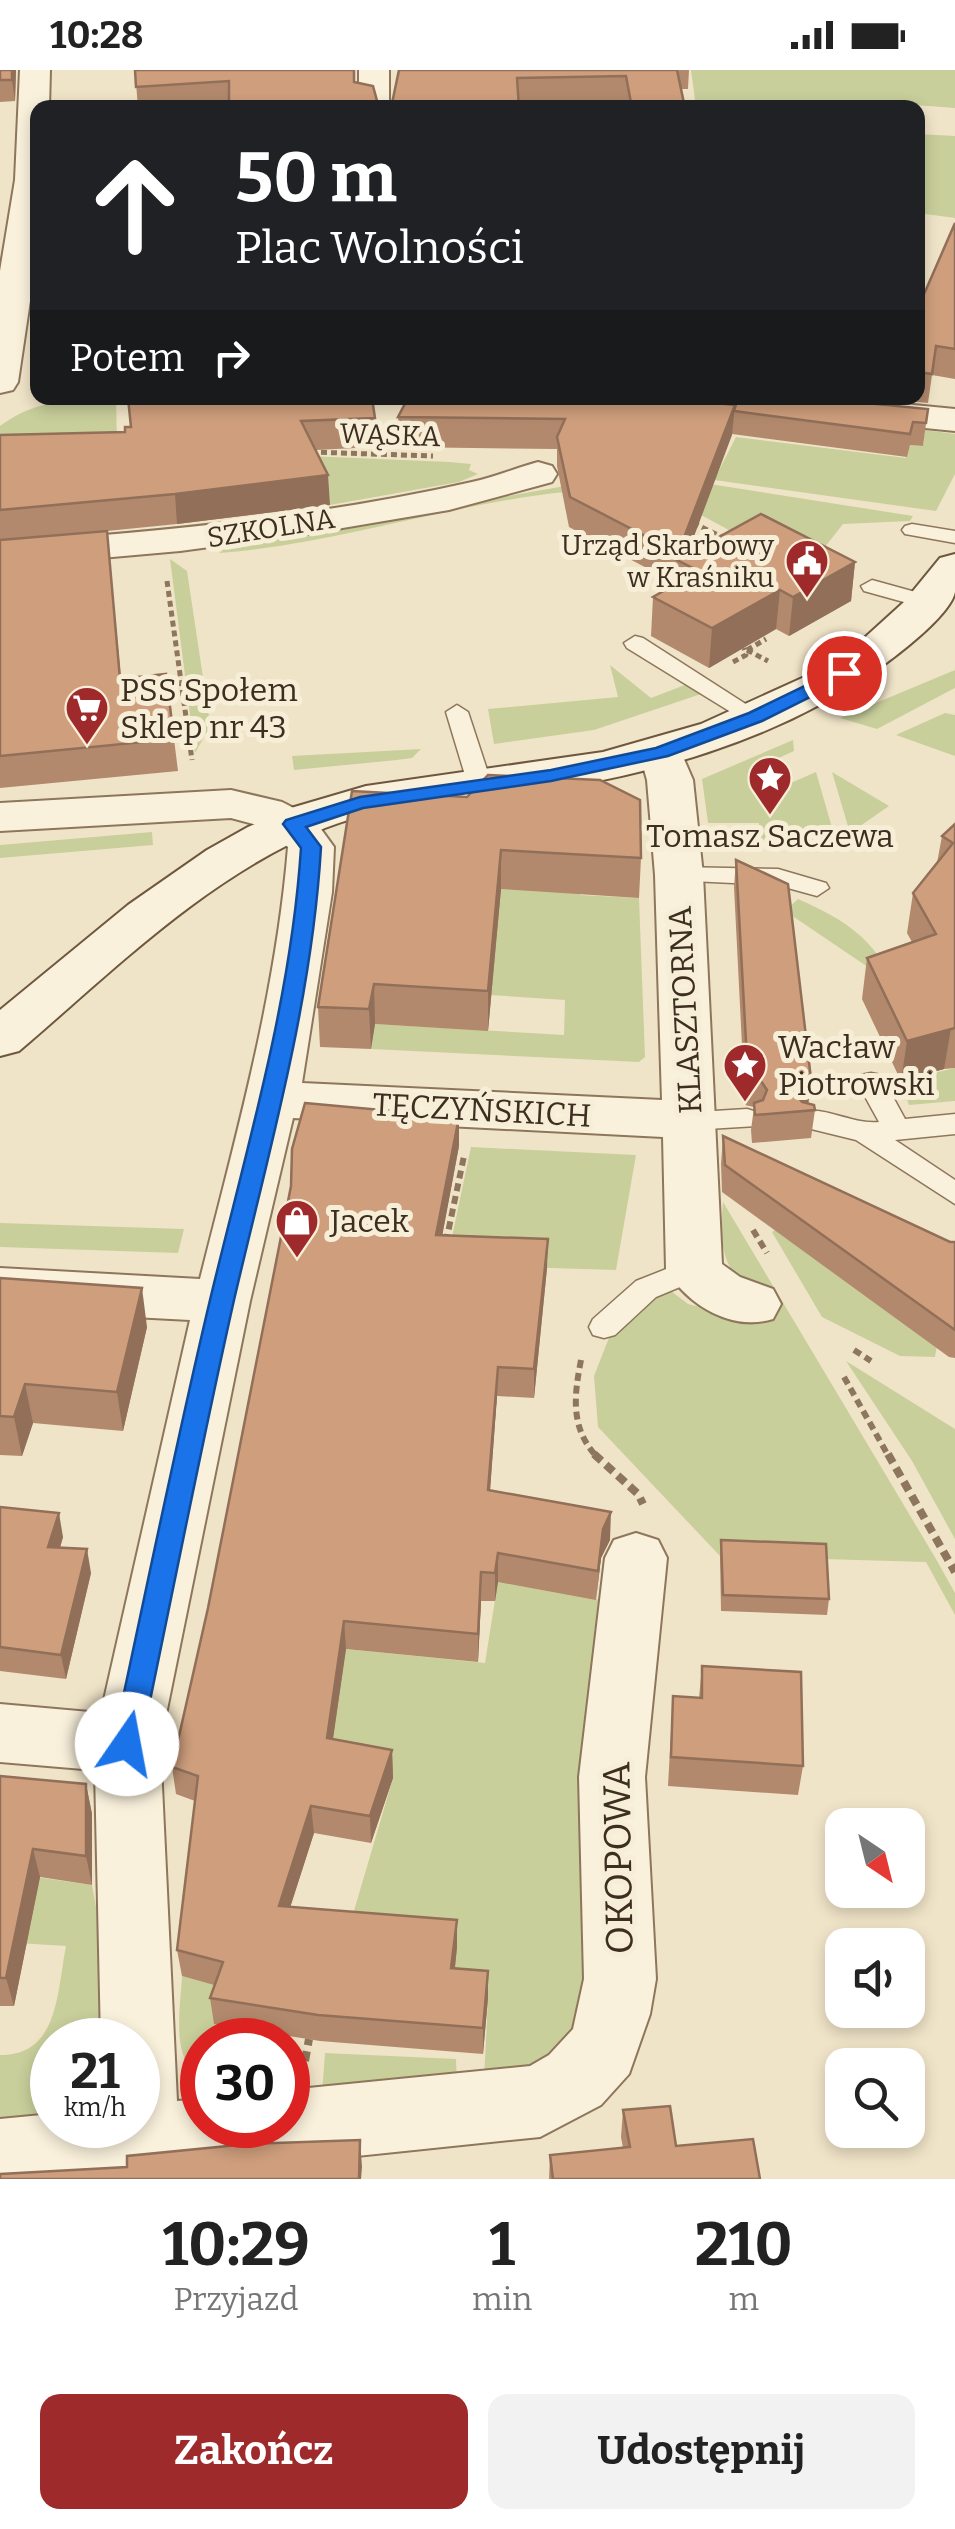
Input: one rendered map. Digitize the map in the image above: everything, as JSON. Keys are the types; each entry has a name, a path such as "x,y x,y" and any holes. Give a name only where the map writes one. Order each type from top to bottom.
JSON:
{"street":[{"path":"35,70 36,100"},
{"path":"374,70 374,100"},
{"path":"0,382 30,187"},
{"path":"0,392 30,386"},
{"path":"865,405 955,420"},
{"name":"SZKOLNA","path":"0,555 162,544 326,520 459,496 538,474"},
{"path":"0,1038 196,879 240,850 293,824 360,802 551,776 661,752 755,717 867,660 930,603 955,567"},
{"name":"KLASZTORNA","path":"661,752 670,780 679,874 694,1269"},
{"path":"0,817 231,804 254,807 293,824 311,847 308,892 273,1099 222,1301 127,1744 136,2018"},
{"name":"TĘCZYŃSKICH","path":"273,1099 691,1120"},
{"path":"694,1269 714,1289 753,1304"},
{"path":"0,1289 222,1301"},
{"name":"OKOPOWA","path":"160,2139 540,2101 575,2080 603,2050 620,1979 612,1777 636,1558"},
{"path":"0,1733 127,1744"},
{"name":"OKOPOWA","path":"0,2156 75,2148"}],"lane":[{"path":"912,530 955,537"},
{"path":"872,586 930,603"},
{"path":"635,643 755,717"},
{"path":"458,712 480,785"},
{"path":"679,874 778,878 817,888"},
{"path":"872,1082 897,1130"},
{"path":"691,1120 748,1118"},
{"path":"809,1119 865,1133 955,1124"},
{"path":"865,1133 955,1194"},
{"path":"604,1326 646,1289 694,1269"}],"path":[{"name":"WĄSKA","path":"298,451 446,457 538,474"},
{"path":"684,528 694,522 729,541"},
{"path":"166,572 190,760 204,759"},
{"path":"766,639 747,650 770,662"},
{"path":"446,1244 466,1147"},
{"path":"604,1326 580,1362 577,1434 586,1450 638,1494 645,1506 647,1520 636,1558"},
{"path":"854,1350 872,1361"},
{"path":"844,1377 955,1572"}],"green space":[{"path":"691,70 955,70 955,108 925,106 925,100 695,100"},
{"path":"925,134 955,136 955,218 925,214"},
{"path":"116,405 117,442 0,447 0,426 41,406"},
{"path":"925,430 955,434 955,474 936,511 714,480 736,437 906,458 910,445 923,446"},
{"path":"308,456 471,464 469,470 478,474 459,482 330,505"},
{"path":"710,484 913,516 910,521 843,524 825,547 751,542 701,515 565,509 565,492 478,505 306,541 219,553 231,544 565,486"},
{"path":"170,559 187,571 209,717 207,732 195,753"},
{"path":"610,665 651,698 690,683 704,693 594,730 494,744 488,709 618,697"},
{"path":"955,670 955,688 877,729 840,718"},
{"path":"945,713 955,715 955,756 896,735"},
{"path":"793,740 794,751 752,770 777,789 816,772 835,838 808,844 759,841 759,823 708,823 702,779"},
{"path":"421,749 412,758 294,770 292,756"},
{"path":"832,772 889,806 850,833"},
{"path":"152,832 153,845 0,858 0,845"},
{"path":"450,867 578,891 580,895 639,898 645,1057 639,1062 371,1049 375,1024 564,1035 565,1000 491,995 497,932"},
{"path":"798,899 856,932 877,955 896,986 785,911"},
{"path":"955,1068 955,1101 909,1105 900,1081"},
{"path":"471,1147 636,1155 616,1270 446,1265"},
{"path":"723,1202 936,1559 955,1593 955,1615 926,1562 720,1556 598,1427 594,1376 612,1330 667,1288 688,1304 715,1311 737,1276 724,1251"},
{"path":"0,1223 184,1229 178,1253 0,1247"},
{"path":"775,1230 937,1345 935,1357 900,1356 822,1317 772,1232"},
{"path":"846,1361 955,1429 955,1539 912,1461"},
{"path":"498,1581 617,1603 586,2011 546,2062 520,2074 484,2080 488,1998 346,1938 393,1778 329,1766 346,1649 485,1663"},
{"path":"0,1872 92,1885 104,1981 101,2018 52,2018 66,1946 0,1942"},
{"path":"182,1976 226,1988 266,2018 180,2018 180,2039 179,2017"},
{"path":"30,2047 30,2116 0,2122 0,2055"},
{"path":"325,2053 456,2059 457,2083 322,2093"}],"building":[{"path":"0,70 12,70 12,80 0,80"},
{"path":"135,70 354,70 354,82 373,86 377,100 229,100 229,81 136,87"},
{"path":"399,70 677,70 683,100 630,100 626,76 517,78 518,100 393,100"},
{"path":"955,223 955,349 936,346 932,374 925,373 925,292"},
{"path":"129,405 373,405 375,418 301,421 328,475 0,510 0,435 125,432 125,427 131,427"},
{"path":"404,405 735,405 678,553 570,497 557,437 565,419 398,417"},
{"path":"736,405 887,405 928,409 926,423 913,422 910,434 734,411"},
{"path":"761,514 855,562 793,597 780,590 712,628 653,597 699,571 677,560"},
{"path":"107,531 120,679 166,674 174,739 0,756 0,540"},
{"path":"488,775 600,780 640,800 641,858 501,850 488,991 374,984 369,1009 318,1007 352,791 467,797"},
{"path":"955,824 955,1028 907,1041 867,958 936,934 913,893 953,843 942,836"},
{"path":"736,860 788,884 811,1079 799,1083 795,1093 802,1102 814,1105 815,1110 755,1115 754,1103 763,1100 767,1090 761,1081 748,1078"},
{"path":"305,1103 459,1117 436,1235 548,1239 534,1369 498,1367 488,1490 611,1512 603,1529 598,1571 498,1553 495,1573 481,1572 478,1634 344,1621 327,1738 392,1750 370,1816 311,1806 279,1906 457,1920 451,1968 488,1971 483,2028 318,2015 210,1998 223,1962 177,1950 198,1776 172,1767 208,1608 291,1186 292,1149"},
{"path":"723,1136 955,1242 955,1330 725,1165"},
{"path":"0,1278 142,1288 117,1392 25,1384 14,1417 0,1416"},
{"path":"0,1507 59,1513 48,1547 87,1549 61,1655 0,1647"},
{"path":"721,1540 826,1544 829,1599 723,1595"},
{"path":"702,1666 801,1672 803,1766 671,1757 673,1696 702,1698"},
{"path":"0,1776 86,1784 86,1856 33,1849 6,1978 0,1978"},
{"path":"670,2106 676,2146 753,2139 760,2179 553,2179 550,2155 630,2147 623,2110"},
{"path":"360,2140 359,2179 0,2179 0,2174 127,2167 127,2156 208,2148 310,2148 310,2142"}],"place":[{"name":"Urząd Skarbowy w Kraśniku","path":"807,599"},
{"name":"PSS Społem Sklep nr 43","path":"87,746"},
{"name":"Tomasz Saczewa","path":"770,816"},
{"name":"Wacław Piotrowski","path":"745,1103"},
{"name":"Jacek","path":"297,1259"}],"route":[{"path":"127,1744 222,1301 283,1054 308,892 311,847 293,824 360,802 551,776 661,752 755,717 844,673"}]}
